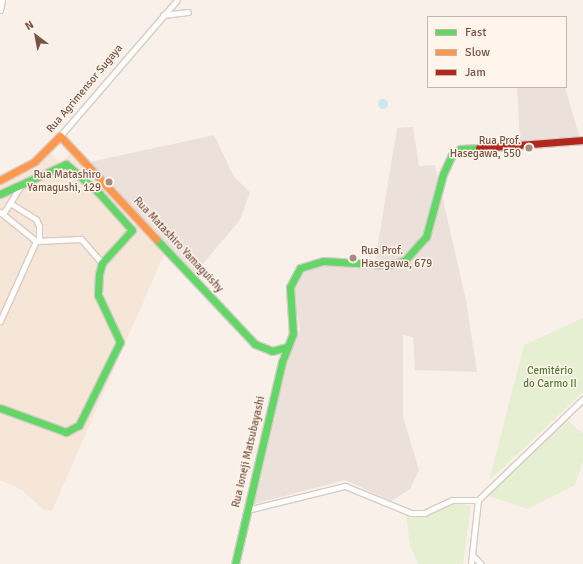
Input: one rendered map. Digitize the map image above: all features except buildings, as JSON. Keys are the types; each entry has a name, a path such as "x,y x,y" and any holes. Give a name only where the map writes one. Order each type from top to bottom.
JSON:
{"main road":[{"name":"Rua Agrimensor Sugaya","path":"0,180 28,166 60,136"},
{"name":"Rua Matashiro Yamaguishy","path":"60,136 255,344 272,351 287,346"},
{"name":"Rua Ioneji Matsubayashi","path":"235,564 287,346 294,328 290,286 300,268 323,261 389,265 405,260 426,237 443,174 456,151 468,147 583,140"},
{"path":"0,194 20,187 62,164 74,168 132,230 102,263 98,295 120,342 79,425 66,432 0,408"}],"street":[{"path":"0,10 2,0"},
{"name":"Rua Agrimensor Sugaya","path":"60,136 177,0"},
{"path":"163,16 188,12"},
{"path":"20,187 1,213 37,241 81,239 102,263"},
{"path":"0,321 2,310 37,241 35,218 10,202"},
{"path":"470,564 478,500 583,399"},
{"path":"247,510 345,486 418,514 452,500 478,500"},
{"path":"472,556 481,564"}],"shaded area":[{"path":"517,88 565,88 580,138 520,144"},
{"path":"413,127 419,166 435,165 466,300 477,372 415,370 413,337 403,335 403,416 419,470 410,489 391,501 345,480 250,505 285,360 300,329 294,299 296,282 307,268 318,264 374,268 397,128"},
{"path":"214,135 234,177 250,192 240,220 195,273 90,162"},
{"path":"51,153 60,163 71,153 165,252 52,511 43,509 22,490 0,480 0,184 22,175"}],"green space":[{"name":"Cemitério do Carmo II","path":"583,318 583,392 489,481 524,345"},
{"path":"568,420 583,434 583,461 575,485 528,509 486,495"},
{"path":"454,501 471,506 463,564 418,564 410,546 406,515"}],"water":[{"path":"381,99 385,99 387,100 387,108 381,109 378,106 378,102"}],"traffic: fast":[{"path":"235,564 282,362 293,334 290,287 300,268 323,261 389,265 405,260 426,237 443,174 452,155 460,149 479,148"},
{"path":"0,194 66,164 98,192 132,230 102,263 99,274 98,295 120,342 79,425 66,432 0,408"},
{"path":"156,239 255,344 272,351 287,347"}],"traffic: slow":[{"path":"0,180 35,161 60,136 156,239"}],"traffic: jam":[{"path":"479,148 583,140"}],"place":[{"name":"Rua Prof. Hasegawa, 550","path":"529,148"},
{"name":"Rua Matashiro Yamagushi, 129","path":"109,182"},
{"name":"Rua Prof. Hasegawa, 679","path":"353,258"}]}
